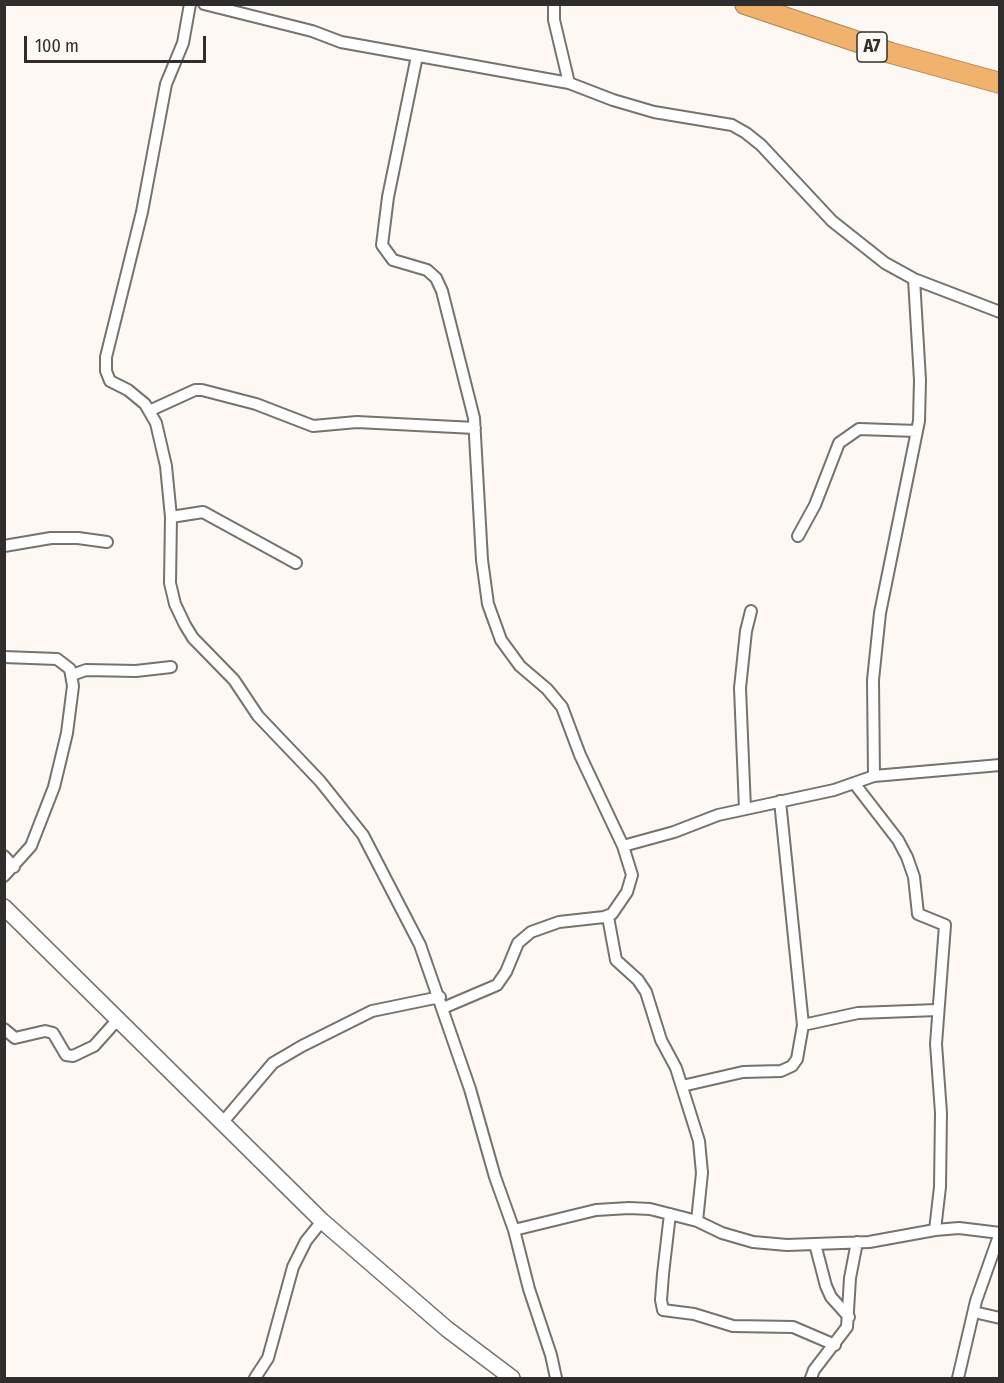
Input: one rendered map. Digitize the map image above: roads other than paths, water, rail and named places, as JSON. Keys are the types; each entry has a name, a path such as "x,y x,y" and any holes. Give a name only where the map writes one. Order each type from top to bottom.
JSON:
{"highway":[{"name":"A7","path":"745,4 891,53 999,83"},
{"name":"A7","path":"770,4 872,38 999,73"}],"street":[{"path":"190,4 183,42 166,84 142,212 106,357 106,371 110,381 128,390 149,411 156,423 166,466 171,517 170,583 175,604 185,625 193,638 234,680 258,716 320,781 363,835 420,945 442,1002 514,1230 556,1378"},
{"path":"204,4 312,32 341,42 569,83 654,112 732,125 761,145 832,221 885,263 914,279 999,312"},
{"path":"554,4 554,20 569,83"},
{"path":"417,56 388,197 382,245 393,260 427,270 442,291 475,428 482,560 488,604 501,640 520,666 548,689 562,707 580,755 623,846 632,875 631,884 608,917 616,960 638,980 646,992 661,1040 676,1068 682,1086 702,1159 697,1221"},
{"path":"874,776 873,680 880,613 917,431 920,380 914,279"},
{"path":"149,411 195,390 202,390 256,404 314,426 357,422 475,428"},
{"path":"798,536 815,505 839,442 855,430 917,431"},
{"path":"171,517 203,512 296,563"},
{"path":"4,546 51,538 78,538 107,542"},
{"path":"745,809 740,688 746,631 751,611"},
{"path":"4,657 57,659 65,663 72,675 68,733 54,787 31,846 4,876"},
{"path":"72,675 86,670 136,671 171,667"},
{"path":"623,846 745,809 854,783 874,776 999,765"},
{"path":"854,783 898,840 907,857 914,877 918,914 945,925 937,1010 940,1178 935,1230"},
{"path":"682,1086 743,1072 781,1071 792,1066 800,1046 803,1025 780,801"},
{"path":"4,856 14,867"},
{"path":"4,906 322,1221 447,1329 512,1378"},
{"path":"222,1123 273,1063 302,1046 372,1011 442,1002 497,985 506,972 518,943 531,932 559,922 608,917"},
{"path":"803,1025 858,1013 937,1010"},
{"path":"4,1029 15,1038 45,1031 53,1033 66,1055 73,1056 94,1046 119,1018"},
{"path":"514,1230 596,1210 650,1209 697,1221 722,1233 753,1242 787,1245 894,1239 935,1230 960,1228 999,1233 974,1312 958,1378"},
{"path":"670,1214 662,1292 663,1310 694,1314 733,1326 793,1327 835,1345"},
{"path":"255,1378 268,1358 293,1267 306,1241 322,1221"},
{"path":"811,1378 814,1370 847,1327 850,1278 857,1242"},
{"path":"815,1244 831,1297 849,1317"},
{"path":"974,1312 999,1318"}]}
